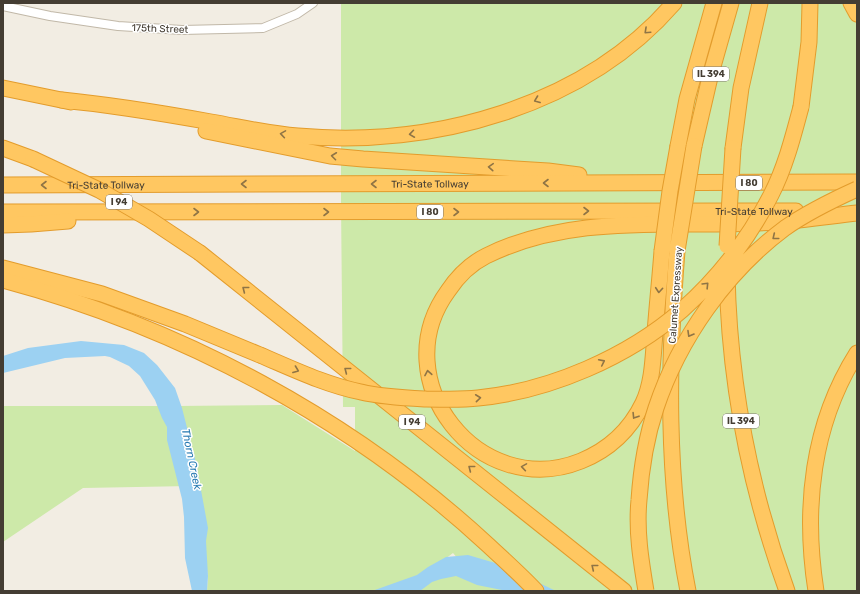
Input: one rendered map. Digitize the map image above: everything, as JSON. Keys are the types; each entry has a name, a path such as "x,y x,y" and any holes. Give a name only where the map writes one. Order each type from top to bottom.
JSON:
{"highway":[{"path":"62,100 123,107 297,136 376,138 444,129 474,121 542,98 571,84 623,51 650,28 674,3"},
{"path":"714,3 688,99 670,191 662,251 652,366 647,392 643,404 629,425 611,444 600,452 574,464 554,468 535,469 504,463 489,457 476,449 464,439 439,406 430,380 426,356 428,332 437,308 455,281 470,266 484,257 505,247 529,239 566,230 590,227 634,224 775,222 857,212"},
{"name":"Calumet Expressway","path":"688,591 680,537 671,444 670,393 672,326 677,251 694,146 710,77 731,3"},
{"name":"IL 394","path":"760,3 741,88 733,148 727,246 730,335 735,386 746,447 757,496 787,591"},
{"path":"3,268 102,294 185,324 324,381 361,392 401,398 478,398 514,392 549,383 581,372 646,337 682,310 718,274 747,235 771,195 783,167 801,107 809,42 810,3"},
{"path":"851,3 857,14"},
{"path":"3,88 122,114 330,156 363,160 548,171 641,183"},
{"name":"I 94","path":"3,148 33,159 99,190 149,219 200,253 624,591"},
{"name":"Tri-State Tollway","path":"3,185 857,182"},
{"path":"646,591 639,530 639,502 643,465 648,436 656,408 680,352 697,322 739,270 761,248 786,228 824,205 857,189"},
{"name":"Tri-State Tollway","path":"3,212 857,212"},
{"path":"3,225 31,224 165,212"},
{"path":"3,280 41,290 107,313 172,339 243,373 299,404 346,434 424,490 462,520 536,591"},
{"path":"816,591 811,550 811,516 812,482 817,449 826,416 834,396 857,353"}],"street":[{"name":"175th Street","path":"3,6 50,16 118,26 182,30 263,28 297,14 313,3"}],"green space":[{"path":"341,3 857,3 857,591 402,591 455,572 475,579 453,553 416,581 390,591 207,591 208,576 176,406 282,405 355,451 355,407 343,407"},
{"path":"3,406 167,406 190,486 83,488 3,542"}],"water":[{"name":"Thorn Creek","path":"81,341 124,345 144,353 157,365 175,388 182,408 196,463 208,528 206,541 208,576 207,591 192,591 185,558 182,499 167,440 167,427 155,400 140,376 129,366 105,356 65,358 3,373 3,356 28,348"},
{"path":"468,555 502,565 556,591 507,591 477,585 456,576 432,582 420,591 372,591 417,575 446,557"}]}
